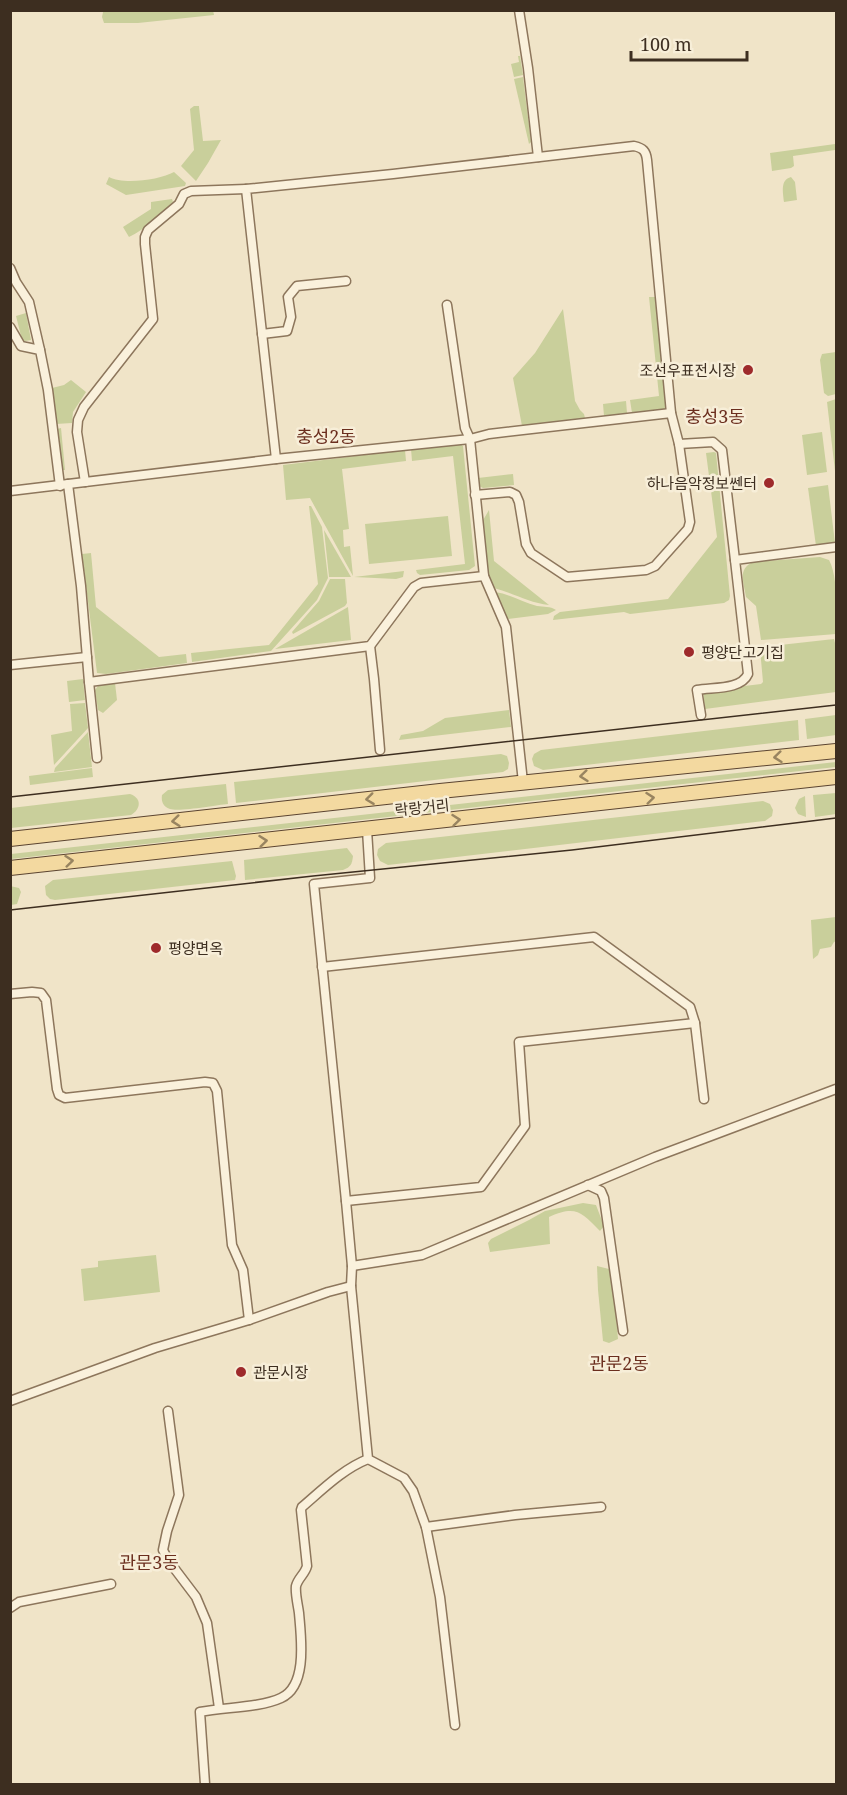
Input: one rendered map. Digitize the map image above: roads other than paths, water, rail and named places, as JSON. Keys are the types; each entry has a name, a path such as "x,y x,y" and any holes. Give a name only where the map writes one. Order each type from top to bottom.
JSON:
{"main road":[{"name":"락랑거리","path":"10,839 523,782 837,751"},
{"name":"락랑거리","path":"10,868 837,777"}],"street":[{"path":"519,10 538,157"},
{"path":"85,482 77,432 78,420 84,406 153,319 145,237 148,230 179,204 184,194 191,191 246,189 393,174 634,146 642,148 646,153 671,413 680,444 690,522 688,529 655,566 646,570 567,577 531,553 526,544 516,495 510,492 476,495"},
{"path":"246,189 276,459"},
{"path":"10,268 29,302 48,390 81,586 97,758"},
{"path":"262,334 287,331 291,317 288,297 297,286 346,281"},
{"path":"447,305 465,428 470,439 484,576 506,627 523,782"},
{"path":"10,327 21,346 40,350"},
{"path":"10,491 276,459 470,439 489,434 671,413"},
{"path":"680,444 714,442 722,450 748,674 745,680 737,684 697,690 700,715"},
{"path":"735,560 837,547"},
{"path":"380,750 375,679 370,646 414,586 421,583 484,576"},
{"path":"89,682 370,646"},
{"path":"10,665 87,657"},
{"path":"367,830 370,878 314,884 346,1201 352,1266 351,1286 368,1459"},
{"path":"322,967 594,937 690,1007 695,1023 704,1099"},
{"path":"10,994 41,993 46,1000 57,1089 59,1095 65,1098 205,1082 213,1083 217,1091 232,1245 243,1270 249,1320"},
{"path":"346,1201 481,1187 525,1126 519,1042 695,1023"},
{"path":"352,1266 422,1255 655,1156 837,1089"},
{"path":"588,1185 601,1191 604,1198 623,1331"},
{"path":"10,1401 155,1348 351,1286"},
{"path":"168,1411 179,1495 167,1531 164,1550 168,1560 196,1597 207,1623 219,1708"},
{"path":"205,1785 200,1712 267,1702 290,1693 296,1685 301,1662 301,1633 296,1588 307,1566 302,1507 334,1479 355,1464 368,1459 404,1478 413,1491 426,1527 440,1597 455,1725"},
{"path":"426,1527 515,1515 601,1507"},
{"path":"10,1608 19,1602 111,1584"}],"tram line":[{"path":"10,797 836,705"},
{"path":"10,910 572,850 836,818"}],"place":[{"name":"조선우표전시장","path":"748,370"},
{"name":"하나음악정보쎈터","path":"769,483"},
{"name":"평양단고기집","path":"689,652"},
{"name":"평양면옥","path":"156,948"},
{"name":"관문시장","path":"241,1372"}],"district":[{"name":"충성3동","path":"715,416"},
{"name":"충성2동","path":"326,436"},
{"name":"관문2동","path":"619,1363"},
{"name":"관문3동","path":"149,1562"}]}
